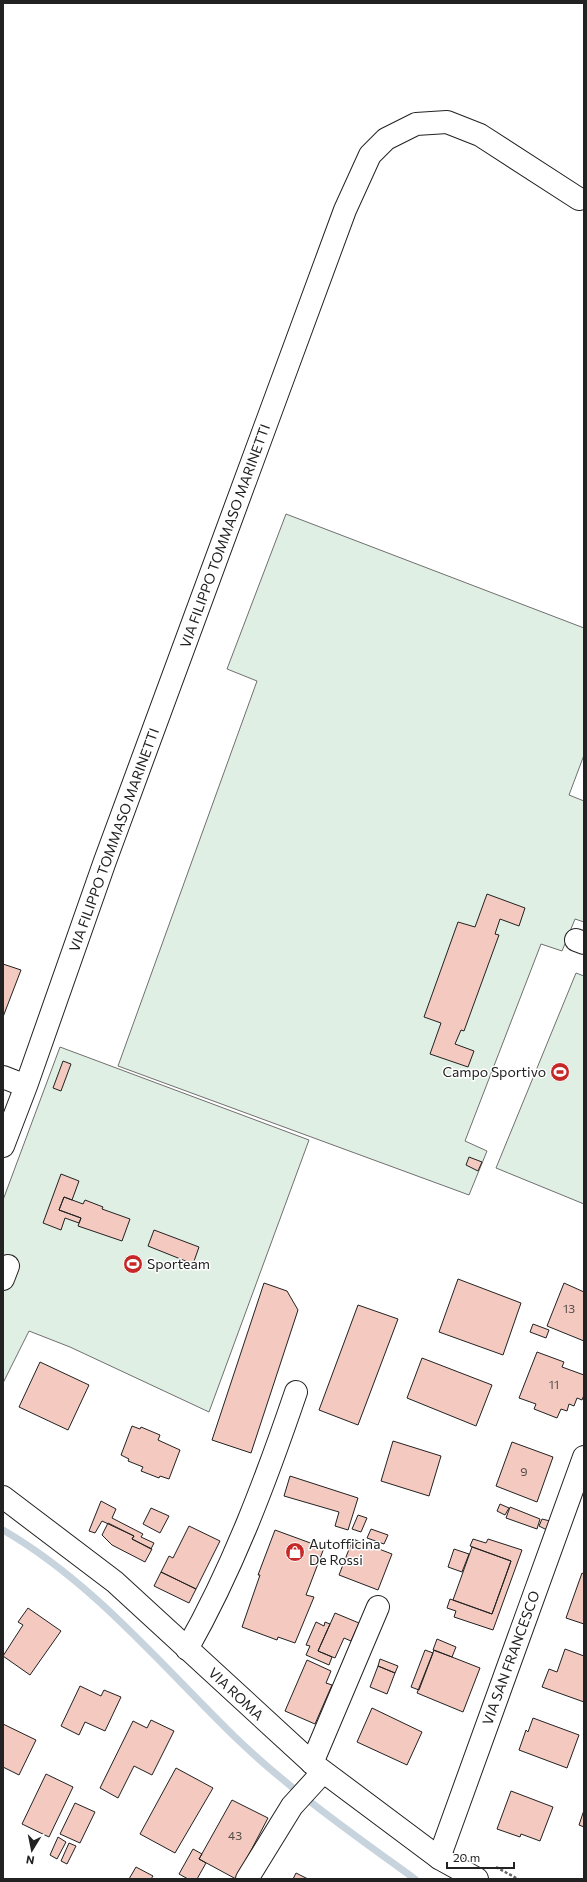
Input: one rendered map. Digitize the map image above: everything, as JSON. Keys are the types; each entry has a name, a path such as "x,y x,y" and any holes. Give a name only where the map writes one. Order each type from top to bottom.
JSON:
{"street":[{"name":"VIA FILIPPO TOMMASO MARINETTI","path":"3,1146 26,1086 105,861 345,210 370,155 386,138 416,124 447,122 480,135 579,199"},
{"path":"3,1077 26,1086"},
{"path":"187,1649 209,1610 267,1476 296,1392"},
{"name":"VIA SAN FRANCESCO","path":"439,1858 584,1457"},
{"name":"VIA ROMA","path":"3,1498 115,1582 187,1649 315,1773 439,1858 477,1879"},
{"path":"247,1879 292,1806 315,1773 378,1607"}],"green space":[{"path":"286,514 584,628 584,755 569,795 584,801 584,922 575,919 562,951 541,944 465,1141 487,1151 469,1195 118,1066 257,681 227,669"},
{"name":"Campo Sportivo","path":"576,973 584,976 584,1204 496,1168"},
{"name":"Sporteam","path":"60,1047 309,1140 209,1412 70,1347 29,1331 3,1383 3,1200"}],"building":[{"path":"487,894 525,908 519,926 500,919 495,934 499,935 464,1031 461,1030 455,1044 474,1051 468,1067 430,1054 441,1023 424,1017 458,922 475,927"},
{"path":"3,964 21,970 3,1017"},
{"path":"63,1061 71,1064 61,1091 53,1088"},
{"path":"469,1157 482,1162 478,1171 466,1165"},
{"path":"61,1174 79,1181 72,1200 64,1197 59,1210 81,1218 79,1223 65,1218 61,1230 43,1223"},
{"path":"64,1197 83,1204 85,1200 103,1207 102,1209 130,1219 122,1241 78,1226 81,1218 59,1210"},
{"path":"154,1230 199,1247 193,1264 148,1246"},
{"path":"458,1279 521,1303 503,1355 439,1332"},
{"path":"264,1283 287,1291 298,1310 251,1453 212,1440"},
{"path":"564,1283 584,1292 584,1341 547,1326"},
{"path":"358,1305 398,1319 358,1425 319,1410"},
{"path":"533,1324 549,1330 546,1338 530,1332"},
{"path":"537,1352 564,1362 562,1367 584,1375 584,1395 582,1400 577,1398 574,1406 569,1404 567,1411 561,1409 557,1418 534,1409 536,1404 519,1398"},
{"path":"422,1358 492,1385 476,1426 407,1398"},
{"path":"40,1362 89,1385 68,1430 19,1407"},
{"path":"132,1426 140,1429 141,1427 160,1435 158,1440 180,1450 169,1479 160,1476 159,1478 141,1471 143,1467 128,1461 129,1459 121,1455"},
{"path":"393,1441 441,1456 429,1496 381,1481"},
{"path":"512,1442 553,1457 537,1502 496,1486"},
{"path":"290,1476 358,1498 348,1530 335,1526 339,1512 284,1496"},
{"path":"101,1501 116,1509 112,1518 143,1534 141,1537 154,1543 151,1549 132,1539 134,1536 102,1521 95,1533 89,1531"},
{"path":"500,1504 509,1508 505,1515 497,1511"},
{"path":"510,1507 540,1519 537,1529 506,1518"},
{"path":"151,1508 169,1516 160,1533 143,1524"},
{"path":"358,1515 367,1518 361,1532 352,1529"},
{"path":"542,1519 550,1521 547,1530 539,1526"},
{"path":"108,1523 134,1536 132,1539 152,1549 145,1562 112,1545 102,1535"},
{"path":"189,1526 220,1541 196,1589 161,1572 169,1556 173,1558"},
{"path":"371,1529 388,1535 384,1544 367,1538"},
{"path":"275,1530 324,1548 306,1595 314,1597 295,1643 278,1637 277,1640 242,1627 260,1575 258,1575"},
{"path":"353,1539 392,1554 378,1590 339,1575"},
{"path":"473,1539 486,1543 488,1539 522,1550 493,1630 454,1617 456,1611 447,1608 450,1599 492,1614 511,1561 470,1546"},
{"path":"472,1547 511,1561 492,1614 453,1600"},
{"path":"454,1549 469,1554 462,1572 448,1567"},
{"path":"161,1572 196,1589 189,1603 154,1586"},
{"path":"582,1573 584,1574 584,1624 566,1618"},
{"path":"28,1608 61,1631 30,1675 3,1656 23,1625 18,1622"},
{"path":"335,1613 359,1623 351,1641 344,1638 335,1658 318,1651"},
{"path":"316,1622 324,1626 325,1622 330,1624 318,1651 332,1657 329,1665 306,1655 310,1646 306,1645"},
{"path":"437,1639 456,1647 452,1657 433,1650"},
{"path":"565,1649 584,1656 584,1702 542,1687 549,1669 557,1672"},
{"path":"425,1650 433,1653 419,1690 411,1687"},
{"path":"434,1650 480,1668 463,1712 417,1693"},
{"path":"380,1659 398,1666 395,1673 378,1666"},
{"path":"307,1660 331,1671 326,1683 332,1685 315,1724 285,1711"},
{"path":"378,1666 395,1673 387,1694 370,1687"},
{"path":"80,1686 101,1696 104,1690 121,1697 105,1731 85,1722 79,1735 61,1726"},
{"path":"372,1708 422,1732 407,1765 357,1742"},
{"path":"533,1718 579,1735 567,1768 519,1750 526,1730 528,1732"},
{"path":"151,1720 174,1731 152,1775 134,1766 118,1798 100,1788 133,1721 147,1728"},
{"path":"3,1724 36,1740 19,1775 3,1767"},
{"path":"176,1768 213,1788 175,1853 140,1834"},
{"path":"46,1774 73,1787 49,1837 22,1824"},
{"path":"511,1791 553,1807 540,1841 521,1834 520,1837 497,1829"},
{"path":"232,1800 268,1818 236,1879 199,1859"},
{"path":"75,1803 95,1812 80,1843 60,1834"},
{"path":"584,1810 584,1827 579,1825"},
{"path":"58,1837 66,1842 57,1859 50,1855"},
{"path":"69,1843 76,1846 67,1864 61,1861"},
{"path":"193,1849 202,1854 199,1859 206,1863 197,1879 188,1879 179,1874"},
{"path":"136,1867 153,1876 151,1879 129,1879"},
{"path":"296,1873 308,1879 293,1879"}],"waterway":[{"path":"3,1530 36,1551 67,1574 96,1599 125,1626 207,1710 278,1775 322,1811 415,1879"}],"place":[{"name":"Campo Sportivo","path":"560,1072"},
{"name":"Sporteam","path":"133,1264"},
{"name":"Autofficina De Rossi","path":"295,1552"}]}
